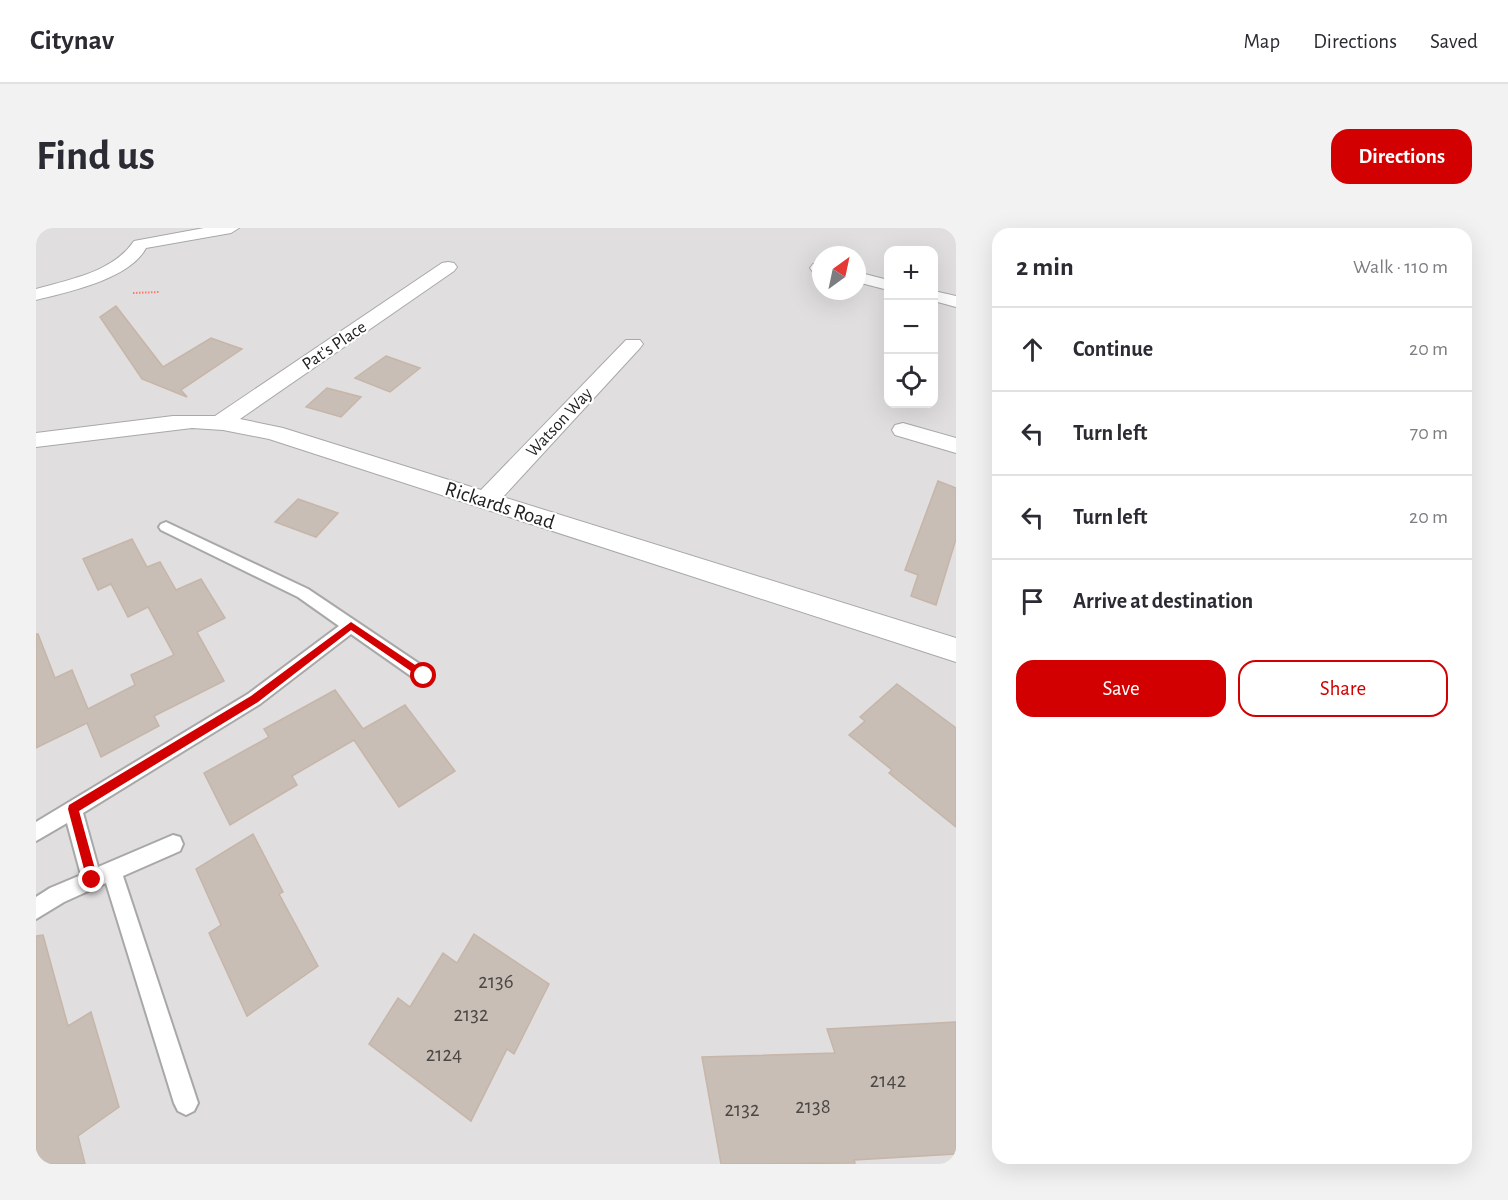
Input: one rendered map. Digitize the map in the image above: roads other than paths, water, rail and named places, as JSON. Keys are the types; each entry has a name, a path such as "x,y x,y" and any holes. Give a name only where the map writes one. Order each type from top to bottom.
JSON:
{"street":[{"path":"128,228 140,244"},
{"path":"36,295 113,269 134,254 140,244 231,228"},
{"name":"Pat's Place","path":"219,423 448,267"},
{"path":"866,279 884,284"},
{"path":"938,297 956,302"},
{"name":"Watson Way","path":"486,500 633,344"},
{"name":"Rickards Road","path":"36,440 59,439 150,424 194,421 275,433 956,650"},
{"path":"903,430 956,446"}],"lane":[{"path":"166,527 303,593 424,676"},
{"path":"36,832 254,699 351,625"},
{"path":"73,809 92,880"},
{"path":"36,909 57,895 173,844"},
{"path":"112,871 186,1103"}]}
